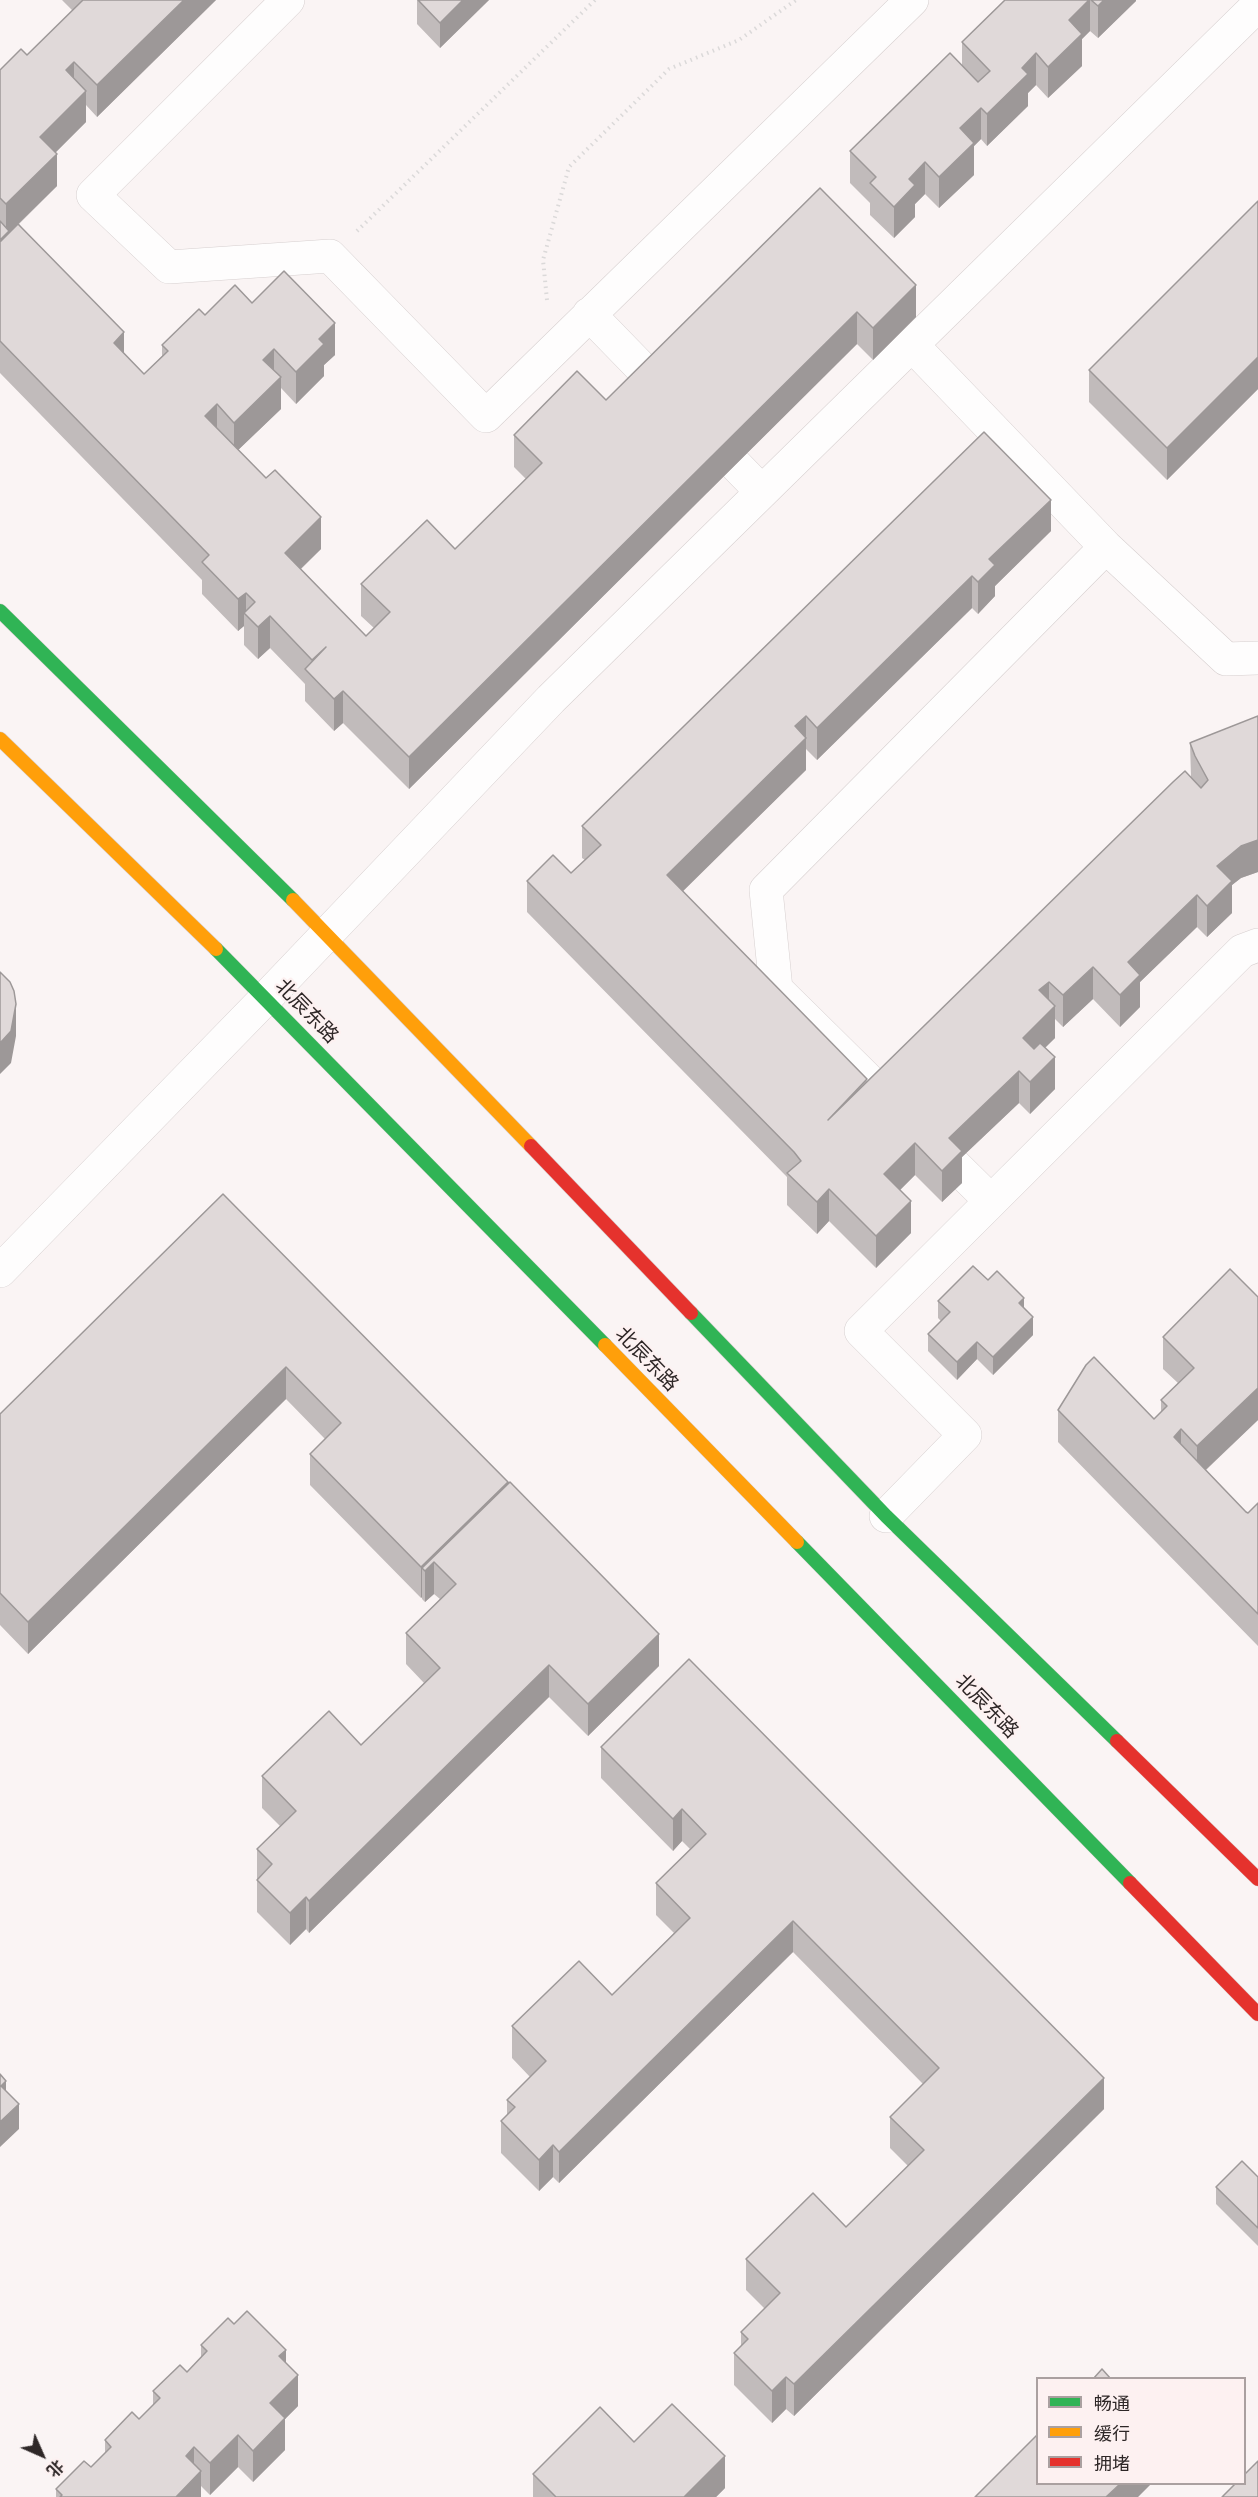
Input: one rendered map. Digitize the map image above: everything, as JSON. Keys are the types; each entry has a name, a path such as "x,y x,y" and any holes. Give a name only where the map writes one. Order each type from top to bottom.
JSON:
{"street":[{"path":"288,0 93,195 169,267 330,256 486,416 912,0"},
{"path":"0,1271 266,998 550,699 1258,5"},
{"path":"589,314 762,492"},
{"path":"912,345 1106,547 1226,659 1258,658"},
{"path":"991,1202 776,988 766,890 1106,547"},
{"path":"0,611 326,933 886,1516 1258,1879"},
{"name":"北辰东路","path":"0,739 266,998 1258,2014"},
{"path":"886,1516 965,1435 861,1331 1242,951 1258,945"}],"path":[{"path":"330,256 595,0"},
{"path":"553,350 543,260 569,167 669,69 739,39 796,0"}],"building":[{"path":"83,0 184,0 97,85 74,62 66,70 86,91 40,137 57,154 6,204 0,198 0,70 21,49 27,55"},
{"path":"418,0 463,0 440,23"},
{"path":"1005,0 1089,0 1069,20 1082,34 1048,67 1036,53 1022,68 1028,74 987,114 981,108 960,128 974,143 939,177 925,162 909,179 915,185 894,207 870,183 876,177 850,151 950,53 978,82 990,71 962,42"},
{"path":"1091,0 1104,0 1098,6"},
{"path":"820,188 916,285 873,328 857,312 409,757 343,691 334,699 305,669 326,647 312,660 270,616 258,627 244,613 255,602 246,593 238,599 202,562 209,555 0,341 0,242 18,224 124,332 114,343 144,374 168,351 162,345 199,309 205,315 235,285 252,303 284,271 335,323 319,339 324,344 296,372 274,349 263,360 281,377 234,423 217,404 205,416 266,478 275,470 321,517 285,553 366,636 390,612 361,584 427,520 455,549 542,463 514,435 577,371 606,400"},
{"path":"1258,201 1258,357 1167,448 1089,370"},
{"path":"0,221 9,231 0,240"},
{"path":"984,432 1051,500 989,559 995,565 978,582 972,576 817,728 806,716 795,726 806,738 667,875 867,1079 828,1120 1185,771 1201,788 1208,780 1190,743 1258,716 1258,840 1241,846 1217,866 1232,881 1207,906 1197,895 1128,962 1140,975 1120,995 1093,967 1063,995 1049,982 1039,990 1055,1006 1023,1038 1034,1049 1040,1043 1055,1057 1030,1082 1019,1071 949,1138 962,1151 942,1171 915,1143 884,1174 911,1201 876,1236 829,1189 817,1202 787,1173 801,1161 794,1152 527,881 553,855 571,873 601,845 582,826"},
{"path":"0,972 10,982 16,1004 11,1031 0,1043"},
{"path":"223,1194 508,1482 421,1567 310,1454 341,1423 286,1367 28,1622 0,1593 0,1414"},
{"path":"973,1266 988,1280 997,1271 1024,1298 1019,1303 1033,1317 993,1357 977,1342 957,1362 928,1334 950,1312 938,1301"},
{"path":"1230,1269 1258,1297 1258,1388 1197,1446 1181,1429 1174,1437 1246,1512 1248,1513 1258,1503 1258,1614 1058,1410 1086,1365 1094,1357 1154,1419 1167,1406 1161,1400 1194,1368 1163,1337"},
{"path":"510,1482 659,1634 588,1704 549,1665 309,1901 306,1897 290,1913 257,1880 272,1864 257,1849 296,1811 262,1776 329,1711 361,1745 440,1668 406,1633 456,1584 434,1562 425,1571 422,1568"},
{"path":"689,1659 1104,2078 794,2384 786,2377 772,2391 734,2353 748,2339 741,2332 780,2293 746,2259 813,2193 846,2227 924,2150 890,2117 939,2068 793,1921 559,2152 553,2145 539,2160 501,2121 515,2107 507,2100 546,2061 512,2026 579,1961 612,1995 690,1918 656,1883 706,1834 682,1809 673,1819 601,1747"},
{"path":"0,2074 6,2081 1,2086 19,2104 0,2122"},
{"path":"1242,2161 1258,2177 1258,2228 1216,2187"},
{"path":"247,2311 286,2350 279,2356 298,2375 270,2403 285,2418 253,2451 238,2435 210,2463 194,2447 186,2456 201,2471 176,2497 60,2497 62,2495 56,2489 84,2461 91,2467 111,2447 105,2440 132,2412 139,2419 160,2398 153,2391 180,2365 187,2372 207,2351 201,2345 228,2318 234,2324"},
{"path":"1102,2369 1109,2377 1095,2377"},
{"path":"672,2404 725,2456 684,2497 556,2497 533,2474 600,2407 634,2442"},
{"path":"1036,2436 1036,2485 1119,2485 1106,2497 975,2497"},
{"path":"1258,2461 1258,2497 1222,2497 1234,2485 1246,2485 1246,2473"}],"traffic: fast":[{"path":"0,611 293,900"},
{"path":"216,949 605,1345"},
{"path":"691,1313 886,1516 1117,1741"},
{"path":"797,1542 1130,1883"}],"traffic: slow":[{"path":"0,739 216,949"},
{"path":"293,900 531,1146"},
{"path":"605,1345 797,1542"}],"traffic: jam":[{"path":"531,1146 691,1313"},
{"path":"1117,1741 1258,1879"},
{"path":"1130,1883 1258,2014"}]}
